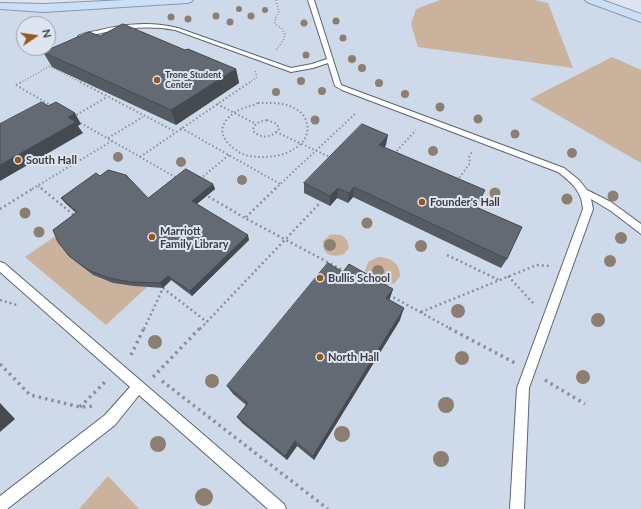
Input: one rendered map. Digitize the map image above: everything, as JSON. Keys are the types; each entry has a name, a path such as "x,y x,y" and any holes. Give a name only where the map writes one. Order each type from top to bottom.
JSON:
{"main road":[{"path":"0,6 44,8 187,0"},
{"path":"591,0 641,18"}],"lane":[{"path":"312,0 338,86 561,170 573,179 585,193 588,202 588,209 523,388 517,509"},
{"path":"81,36 124,26 161,25 290,70 314,66 330,60"},
{"path":"585,193 600,199 611,206 641,230"},
{"path":"0,266 279,509"},
{"path":"0,505 110,420 138,387"}],"path":[{"path":"140,157 256,77 253,66 276,50 284,39 285,34 281,28 275,24 275,19 279,12 276,0"},
{"path":"53,107 16,85 50,66 176,132"},
{"path":"107,97 72,118 178,179"},
{"path":"264,103 284,104 295,108 303,114 308,122 309,132 301,143 294,149 281,155 250,157 236,152 226,145 222,137 222,128 226,120 234,112 245,107 264,103"},
{"path":"217,104 256,124"},
{"path":"245,218 354,114"},
{"path":"108,138 143,117"},
{"path":"267,120 274,122 279,126 276,132 267,136 258,135 253,131 256,124 267,120"},
{"path":"394,155 425,120"},
{"path":"181,128 280,184"},
{"path":"276,132 316,150 336,161"},
{"path":"0,209 112,140"},
{"path":"456,183 470,163 469,157 480,140"},
{"path":"196,182 229,156"},
{"path":"38,186 78,219"},
{"path":"198,191 353,276"},
{"path":"138,387 156,375 319,204"},
{"path":"447,255 499,280"},
{"path":"420,312 537,265 550,266"},
{"path":"508,276 533,303"},
{"path":"80,407 130,356 163,288 207,322"},
{"path":"386,294 530,372 585,404"},
{"path":"0,300 20,306"},
{"path":"126,353 137,361"},
{"path":"0,364 30,395 80,407 124,404"},
{"path":"149,371 328,509"}],"shaded area":[{"name":"Bullis School","path":"187,0 591,0 641,18 641,509 0,509 0,6"},
{"path":"440,0 535,0 548,3 573,68 418,47 411,24 416,9"},
{"path":"612,57 641,70 641,163 530,99"},
{"path":"57,235 93,275 113,283 147,287 106,325 25,257"},
{"path":"330,235 341,235 347,241 349,248 344,254 336,256 329,254 324,250 323,241"},
{"path":"378,257 386,258 396,264 400,271 400,276 395,283 385,286 366,275 365,271 368,262"},
{"path":"108,476 139,509 79,509"}],"building":[{"name":"Trone Student Center","path":"123,24 185,50 188,49 236,69 171,110 52,56 56,56 56,46 89,32 100,36"},
{"path":"42,102 48,106 56,102 75,113 68,117 76,122 0,165 0,124"},
{"name":"Founder's Hall","path":"362,124 388,135 379,145 485,190 476,207 522,227 507,259 354,187 349,193 338,188 330,196 304,183"},
{"name":"Marriott Family Library","path":"186,169 213,184 192,201 248,235 190,291 168,276 160,283 130,282 109,278 88,270 69,256 58,242 53,230 77,212 61,198 96,173 100,176 108,170 126,175 148,198"},
{"name":"North Hall","path":"328,263 343,272 349,264 393,289 386,298 404,308 313,456 295,441 285,456 237,417 248,403 227,386"}],"place":[{"name":"Trone Student Center","path":"157,80"},
{"name":"South Hall","path":"18,160"},
{"name":"Founder's Hall","path":"422,202"},
{"name":"Marriott Family Library","path":"152,237"},
{"name":"Bullis School","path":"320,278"},
{"name":"North Hall","path":"320,357"}]}
